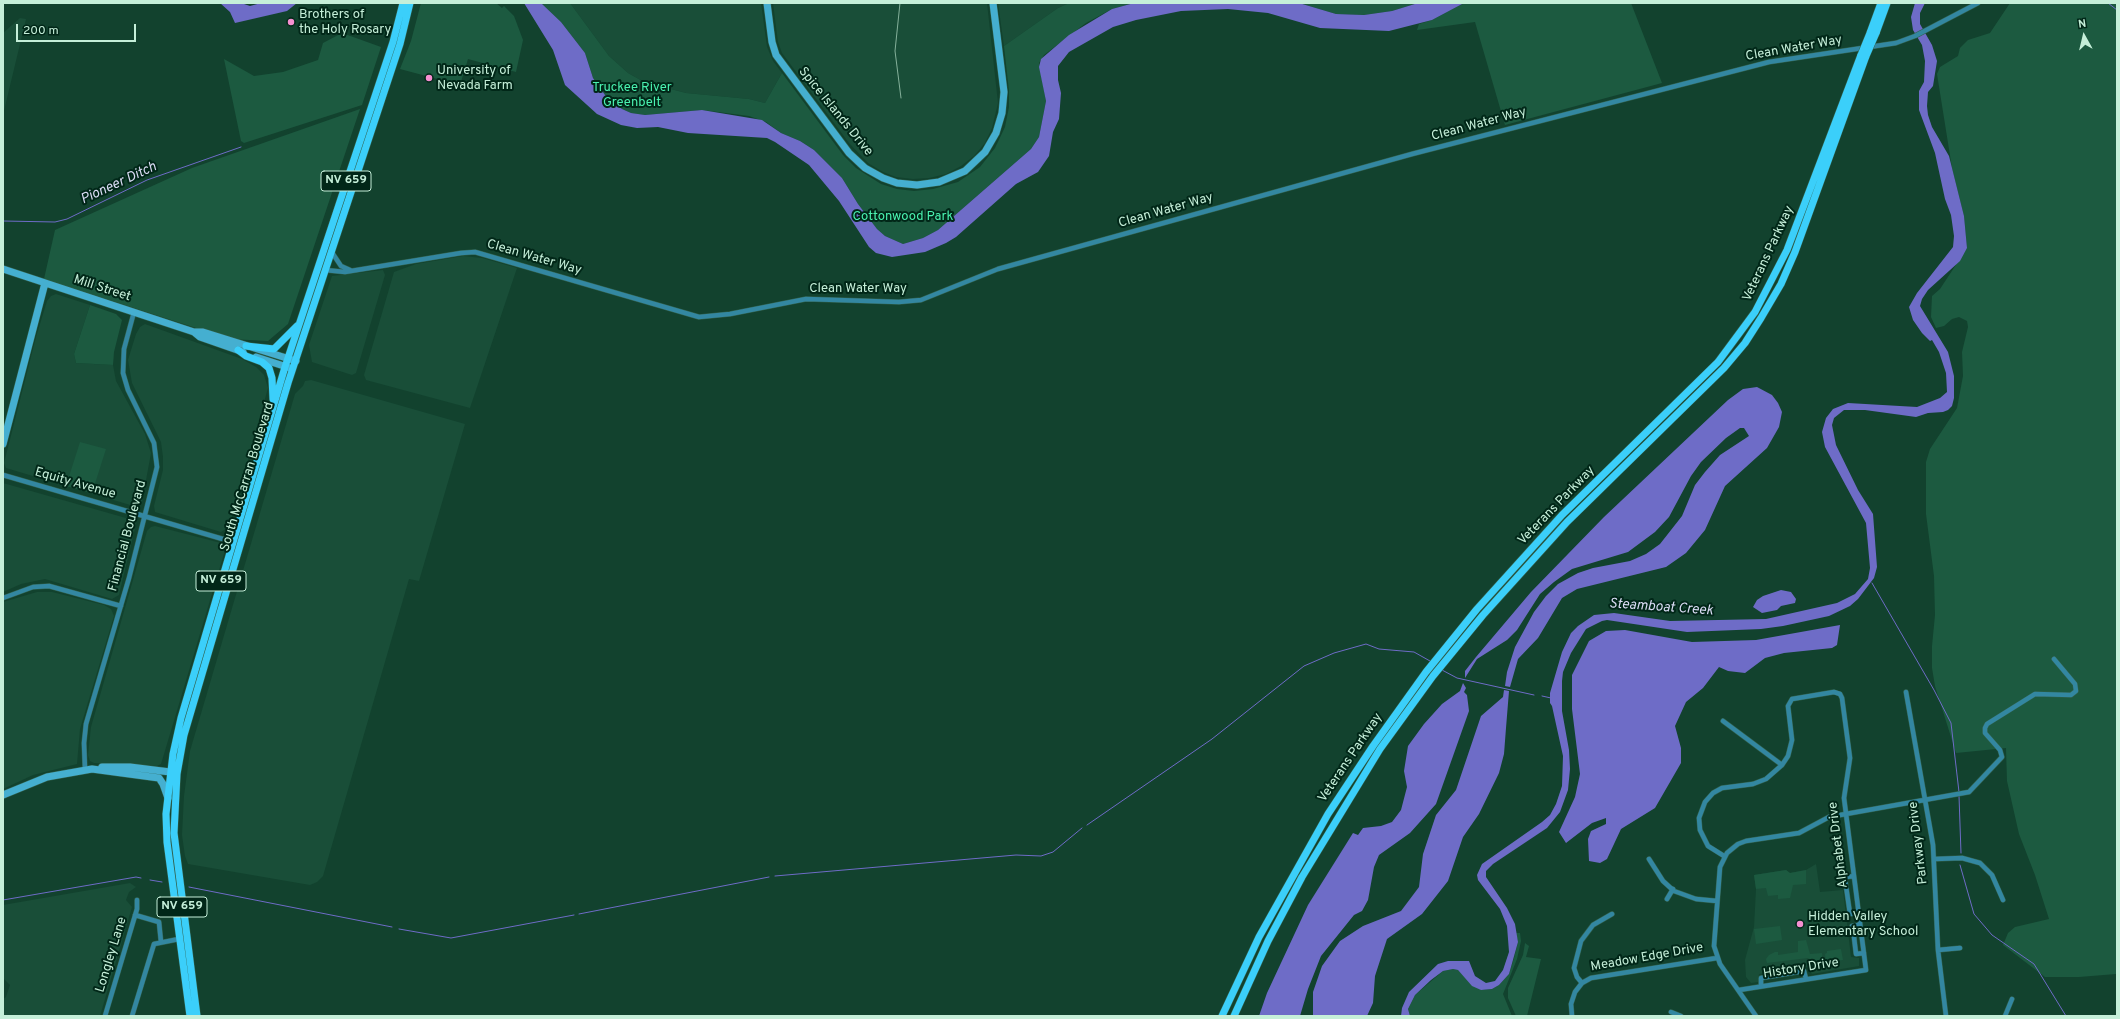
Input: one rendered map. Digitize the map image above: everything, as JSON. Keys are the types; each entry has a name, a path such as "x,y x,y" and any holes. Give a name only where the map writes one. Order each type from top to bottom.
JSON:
{"main road":[{"name":"South McCarran Boulevard","path":"190,1016 168,857 166,828 184,734 293,369 388,69 402,3"},
{"name":"South McCarran Boulevard","path":"170,772 181,718 285,367 410,3"},
{"name":"Veterans Parkway","path":"1873,33 1881,3"},
{"name":"Veterans Parkway","path":"1222,1016 1259,937 1328,814 1373,746 1426,672 1482,604 1557,521 1713,368 1756,312 1787,250 1873,33 1887,3"},
{"name":"Veterans Parkway","path":"1234,1016 1268,941 1302,877 1380,749 1433,676 1567,522 1698,395 1745,343 1781,284 1792,259 1864,56"},
{"path":"246,346 274,348 286,339 300,321"},
{"path":"238,350 246,356 262,362 269,368 272,378 273,408"},
{"path":"233,542 234,567"},
{"path":"170,772 171,798"},
{"name":"South McCarran Boulevard","path":"171,798 175,854 197,1016"}],"street":[{"name":"Spice Islands Drive","path":"767,3 772,42 776,55 849,153 865,168 883,178 900,183 918,185 939,182 964,171 984,154 996,134 1002,113 1004,92 993,3"},
{"name":"Clean Water Way","path":"325,270 340,273 475,252 688,315 705,317 806,300 900,302 921,300 941,293 980,275 1016,264 1412,154 1769,62 1889,44 1915,36 1978,3"},
{"path":"331,251 341,266 354,270"},
{"name":"Mill Street","path":"3,269 194,332 203,332 296,361"},
{"path":"3,444 45,283"},
{"name":"Financial Boulevard","path":"89,769 84,743 86,724 121,606 156,475 157,460 152,436 128,390 123,373 124,349 134,312"},
{"name":"Mill Street","path":"194,332 200,337 293,369"},
{"name":"Equity Avenue","path":"3,475 145,515 233,542"},
{"path":"3,598 34,587 49,586 121,606"},
{"path":"1756,1016 1717,958 1714,938 1720,867 1724,856 1731,848 1742,842 1799,833 1823,820 1846,814 1969,792 2002,757 2000,750 1985,733 1984,728 1987,724 2035,694 2071,694 2076,691 2075,684 2054,659"},
{"name":"Parkway Drive","path":"1906,692 1935,859 1938,950 1946,1016"},
{"name":"Alphabet Drive","path":"1782,765 1788,756 1792,740 1788,706 1790,701 1794,698 1828,693 1840,693 1842,698 1850,758 1844,792 1846,814 1866,970"},
{"path":"1723,721 1782,765 1766,779 1753,784 1722,788 1713,793 1704,802 1698,818 1700,830 1708,846 1724,856"},
{"path":"3,795 47,777 89,769 123,766 170,772"},
{"path":"89,769 159,778 171,798"},
{"path":"1935,859 1962,858 1980,863 1992,875 2003,900"},
{"path":"1649,859 1658,875 1673,889 1688,897 1717,901"},
{"path":"1854,876 1846,877 1849,907 1850,914 1859,913"},
{"path":"1667,899 1673,889"},
{"name":"Longley Lane","path":"105,1016 135,915 137,900"},
{"path":"1572,1016 1573,998 1582,983 1574,968 1581,941 1593,925 1612,914"},
{"path":"135,915 159,922 161,942"},
{"path":"1860,925 1852,926 1856,954 1864,953"},
{"path":"132,1016 154,944 179,939"},
{"path":"1938,950 1960,948"},
{"name":"Meadow Edge Drive","path":"1582,983 1597,976 1717,958"},
{"name":"History Drive","path":"1739,990 1866,970"},
{"path":"1761,986 1761,978 1804,971 1806,979"},
{"path":"2006,1016 2012,999"},
{"path":"1671,1012 1681,1016"}],"shaded area":[{"path":"220,3 241,3 250,6 261,3 297,3 287,11 235,23 230,12"},
{"path":"524,3 541,3 561,22 585,53 593,78 605,95 622,109 631,113 645,115 702,110 762,120 781,133 800,141 814,150 842,178 858,204 877,229 885,236 903,244 923,238 938,230 1031,149 1039,137 1046,101 1039,67 1041,59 1069,35 1112,9 1134,3 1299,3 1336,14 1364,15 1392,11 1418,3 1464,3 1432,20 1389,31 1320,28 1268,13 1228,9 1181,11 1136,20 1113,27 1069,52 1058,66 1058,80 1061,93 1059,119 1053,132 1049,156 1038,172 1016,184 956,237 946,243 925,252 892,257 876,253 869,247 839,201 809,165 767,138 688,133 658,127 637,128 621,125 597,114 565,85 553,50"},
{"path":"570,3 761,3 767,47 773,61 782,73 765,103 749,99 686,93 644,82 628,73 609,56"},
{"path":"773,3 987,3 998,103 992,128 985,143 974,156 961,166 946,174 929,178 913,179 896,177 883,172 868,163 849,143 782,53 778,42"},
{"path":"998,3 1069,3 1058,8 1004,46"},
{"path":"1915,3 1925,3 1920,13 1920,24 1932,45 1937,61 1933,86 1928,92 1928,115 1932,127 1949,156 1964,216 1967,248 1960,261 1928,290 1922,299 1920,306 1948,352 1954,376 1954,398 1952,406 1943,412 1928,413 1916,417 1865,410 1844,410 1834,418 1832,425 1836,445 1858,490 1873,514 1877,567 1874,578 1858,599 1850,606 1829,616 1783,626 1761,629 1687,632 1607,620 1586,629 1571,653 1563,672 1562,711 1569,750 1570,769 1568,790 1560,812 1547,828 1493,864 1486,871 1486,877 1507,908 1515,924 1518,942 1509,974 1499,985 1492,989 1481,990 1472,986 1458,970 1453,969 1443,971 1415,995 1408,1009 1410,1016 1401,1016 1402,1008 1409,992 1438,964 1448,961 1469,961 1475,976 1486,983 1495,981 1503,970 1509,952 1507,926 1500,909 1478,880 1477,875 1482,864 1542,822 1550,815 1556,804 1562,786 1563,756 1552,706 1550,703 1550,693 1562,652 1571,633 1578,626 1594,615 1614,613 1670,621 1766,619 1837,603 1855,594 1868,579 1870,568 1866,523 1825,447 1822,432 1826,418 1833,409 1848,403 1917,407 1940,398 1947,392 1946,373 1939,352 1932,340 1930,341 1922,333 1913,320 1909,307 1917,293 1953,247 1954,236 1951,215 1945,199 1935,153 1919,110 1919,91 1924,82 1925,61 1922,45 1913,30 1911,17"},
{"path":"20,18 26,19 3,115 3,33"},
{"path":"463,256 482,258 517,268 470,408 366,380 364,375 394,272 416,264"},
{"path":"383,270 385,275 356,373 352,375 312,362 309,345 332,276"},
{"path":"56,294 90,305 74,354 76,363 113,365 116,381 145,434 151,453 142,502 137,507 6,468 4,463 36,337 47,301 51,296"},
{"path":"145,324 242,359 256,367 264,375 268,388 229,527 221,532 155,512 154,506 163,470 161,442 132,383 128,360 136,334 140,327"},
{"path":"311,380 465,424 419,581 409,579 323,876 317,882 310,885 188,864 185,856 182,835 184,796 190,751 295,394 303,386 305,381"},
{"path":"1757,387 1772,395 1778,403 1782,412 1779,427 1767,448 1725,486 1705,530 1686,553 1666,567 1577,589 1562,598 1538,638 1518,659 1510,687 1505,686 1507,672 1515,647 1534,612 1546,596 1558,584 1578,573 1593,568 1630,561 1646,554 1660,544 1682,516 1695,485 1705,472 1720,455 1749,436 1744,428 1740,428 1726,438 1701,462 1691,476 1669,517 1655,532 1628,552 1572,569 1554,582 1540,594 1517,630 1507,640 1477,659 1465,678 1465,671 1531,592 1604,517 1728,400 1743,389"},
{"path":"3,483 133,520 136,524 119,595 112,599 45,579 21,584 3,592"},
{"path":"155,526 225,544 226,547 161,764 157,766 94,763 90,761 88,755 91,727 147,531 151,527"},
{"path":"1781,590 1791,592 1796,599 1795,603 1781,606 1777,610 1762,613 1753,607 1757,600 1763,596"},
{"path":"37,592 52,592 104,605 111,609 114,616 80,729 77,764 33,775 3,789 3,602"},
{"path":"1840,625 1837,645 1832,648 1784,653 1765,658 1745,673 1728,671 1719,667 1703,688 1686,702 1675,726 1681,748 1681,763 1655,808 1621,829 1607,859 1600,863 1589,861 1588,839 1591,831 1606,824 1606,818 1592,823 1566,843 1559,832 1575,797 1580,774 1572,709 1572,675 1589,641 1606,631 1625,630 1692,642 1756,640"},
{"path":"1463,683 1466,688 1464,692 1467,695 1469,711 1436,804 1410,833 1379,855 1374,867 1368,900 1362,911 1354,915 1321,956 1308,989 1300,1016 1259,1016 1267,993 1308,905 1353,833 1358,835 1363,828 1381,826 1392,822 1401,810 1407,787 1404,771 1408,746 1424,724 1442,704 1460,691"},
{"path":"1504,690 1509,691 1504,754 1499,773 1479,814 1463,837 1448,881 1422,914 1387,939 1375,976 1373,1003 1367,1016 1313,1016 1313,992 1322,966 1340,941 1363,926 1401,911 1419,887 1423,854 1436,815 1456,790 1481,716 1503,697"},
{"name":"Hidden Valley Elementary School","path":"1816,864 1820,892 1843,890 1851,957 1859,958 1859,966 1812,974 1807,967 1759,974 1758,982 1751,983 1746,977 1745,960 1754,927 1756,889 1754,875 1786,870 1790,873 1806,870"},
{"path":"130,883 136,887 129,892 126,900 132,907 100,1016 3,1016 3,999 6,997 10,985 3,978 3,905"}],"green space":[{"path":"421,3 496,3 502,8 504,6 514,16 523,40 516,72 468,59 460,85 400,69 411,41"},
{"path":"541,3 570,3 609,56 628,73 644,82 686,93 749,99 765,103 782,73 843,155 856,168 881,184 897,189 914,191 933,189 958,182 980,167 995,148 1005,127 1009,107 1009,91 1004,46 1058,8 1069,3 1134,3 1112,9 1086,23 1044,55 1039,63 1046,101 1039,137 1031,149 938,230 923,238 903,244 885,236 877,229 858,204 842,178 814,150 800,141 781,133 766,122 749,116 702,110 645,115 631,113 622,109 605,95 593,78 585,53 561,22"},
{"path":"1299,3 1418,3 1392,11 1364,15 1336,14"},
{"path":"1464,3 1631,3 1662,83 1505,125 1475,22 1417,30 1419,24 1432,20"},
{"path":"2010,3 2117,3 2117,977 2116,974 2079,977 2045,977 2003,945 2008,933 2015,927 2049,919 2035,875 2019,834 2007,781 2006,748 1956,753 1935,686 1932,668 1932,646 1935,615 1934,576 1926,514 1926,462 1930,449 1957,408 1963,376 1962,352 1968,327 1967,321 1959,317 1952,319 1944,326 1936,328 1931,317 1932,296 1940,289 1967,248 1964,216 1952,168 1937,74 1940,67 1958,56 1960,48 1968,40 1990,33"},
{"path":"342,33 381,47 362,105 244,143 241,141 224,59 254,76 283,72 318,60 323,43"},
{"path":"360,109 288,324 268,341 230,339 44,279 55,230 192,168"},
{"path":"90,305 116,314 122,320 114,352 113,365 76,363 74,354"},
{"path":"80,442 106,449 92,493 66,486"},
{"path":"1786,870 1790,873 1806,870 1806,884 1793,885 1790,898 1778,899 1778,895 1768,896 1766,888 1756,889 1754,875"},
{"path":"1780,926 1782,940 1756,944 1754,929"},
{"path":"1516,933 1520,933 1521,941 1517,959 1503,994 1512,1016 1410,1016 1408,1009 1415,995 1443,971 1453,969 1458,970 1481,990 1492,989 1499,985 1509,974 1518,942"},
{"path":"1806,940 1810,954 1822,953 1823,961 1813,962 1808,958 1767,963 1766,959 1769,955 1775,952 1778,952 1778,955 1798,952 1798,941"},
{"path":"1525,943 1529,946 1526,957 1541,959 1527,1016 1516,1016 1508,998 1508,988 1523,955"},
{"path":"1841,949 1843,960 1826,962 1825,954 1827,951"}],"waterway":[{"path":"2108,3 2117,10"},
{"name":"Pioneer Ditch","path":"3,221 55,222 67,219 147,180 241,147"},
{"path":"1872,583 1934,690 1951,723 1959,792"},
{"path":"1087,825 1212,739 1304,666 1334,653 1366,644 1379,649 1414,652 1430,661"},
{"path":"1442,670 1457,678 1534,695"},
{"path":"1542,696 1551,698"},
{"path":"1959,796 1961,853"},
{"path":"775,876 1016,855 1041,856 1053,852 1082,828"},
{"path":"1960,865 1974,914 1992,935 2034,964 2066,1016"},
{"path":"3,900 136,877 141,878"},
{"path":"579,914 769,877"},
{"path":"150,880 162,882"},
{"path":"189,887 392,927"},
{"path":"399,929 451,938 574,915"}],"railway":[{"path":"900,3 895,51 901,98"}],"place":[{"name":"Brothers of the Holy Rosary","path":"291,22"},
{"name":"University of Nevada Farm","path":"429,78"},
{"name":"Hidden Valley Elementary School","path":"1800,924"}],"park label":[{"name":"Truckee River Greenbelt","path":"632,96"},
{"name":"Cottonwood Park","path":"903,217"}],"water label":[{"name":"Steamboat Creek","path":"1661,608"}]}
